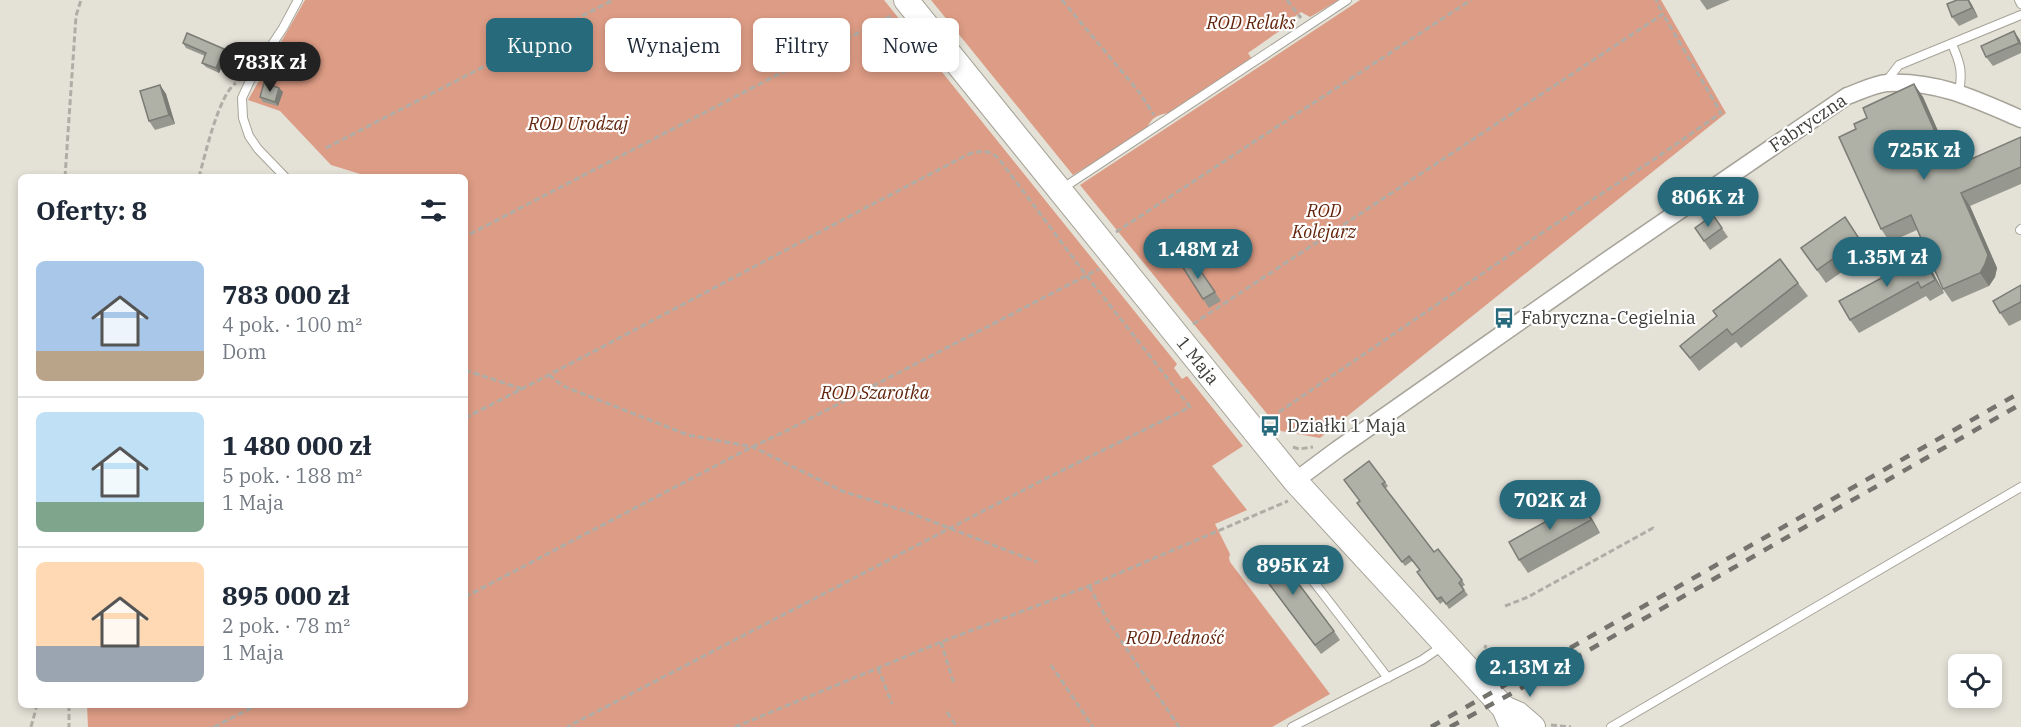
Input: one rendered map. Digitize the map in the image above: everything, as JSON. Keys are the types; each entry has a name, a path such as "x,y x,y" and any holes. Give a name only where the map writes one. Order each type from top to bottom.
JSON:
{"street":[{"name":"1 Maja","path":"908,3 1301,488 1508,718 1518,714 1533,727"},
{"name":"Fabryczna","path":"1301,488 1338,448 1847,96 1885,83 1924,85 1959,92 2021,119"}],"lane":[{"path":"282,174 249,136 243,118 242,99 254,72 284,28 298,0"},
{"path":"1060,190 1347,0"},
{"path":"1885,83 1899,65 2021,15"},
{"path":"1952,44 1960,62 1962,75 1959,92"},
{"path":"1611,727 2021,487"},
{"path":"1281,552 1297,574 1311,577 1388,678"},
{"path":"1292,727 1422,660 1444,645"}],"path":[{"path":"64,174 76,16 81,0"},
{"path":"326,148 614,0"},
{"path":"1062,0 1138,92 1160,124"},
{"path":"1287,0 1307,26"},
{"path":"468,595 1101,268 1108,250 1471,0"},
{"path":"1279,412 1721,113 1656,0"},
{"path":"470,234 908,3"},
{"path":"1177,335 1663,14"},
{"path":"200,174 223,99 231,86 254,72"},
{"path":"468,416 852,214 978,151 994,154 999,159 1086,275 1190,407 947,529 567,727"},
{"path":"468,371 522,389"},
{"path":"549,375 563,386 688,435 753,447 842,491 908,512 1037,562"},
{"path":"735,727 941,642 1089,586 1301,488"},
{"path":"1505,606 1528,597 1653,528 1655,531"},
{"path":"1089,586 1108,621 1179,727"},
{"path":"941,642 954,684"},
{"path":"1051,665 1093,727"},
{"path":"878,668 892,704"},
{"path":"31,727 36,708"},
{"path":"69,708 69,727"},
{"path":"214,727 251,708"},
{"path":"947,712 957,727"}],"green space":[{"name":"ROD Szarotka","path":"305,0 884,0 898,18 862,18 862,72 942,72 1177,364 1174,368 1182,379 1187,376 1243,446 1212,466 1247,510 1215,524 1230,554 1230,562 1330,694 1272,727 88,727 87,708 468,708 468,174 360,174 331,165 280,111 248,100"},
{"name":"ROD Relaks","path":"931,0 1339,0 1310,17 1301,12 1294,17 1295,20 1248,53 1252,59 1170,113 1155,117 1146,130 1073,175 959,35 959,18 946,18"},
{"name":"ROD Kolejarz","path":"1360,0 1661,0 1726,113 1320,438 1281,431 1080,185"}],"building":[{"path":"1957,0 1968,0 1972,8 1952,17 1947,4"},
{"path":"2014,31 2019,43 1986,57 1981,46"},
{"path":"187,33 224,49 216,68 202,63 206,53 183,43"},
{"path":"264,83 279,88 275,102 260,97"},
{"path":"1914,84 1951,168 2021,137 2021,167 1961,193 1988,255 1980,273 1943,289 1911,215 1881,229 1839,137 1856,129 1854,124 1867,118 1863,108"},
{"path":"160,85 169,115 149,121 140,91"},
{"path":"1713,215 1722,228 1704,241 1695,228"},
{"path":"1845,217 1860,240 1817,270 1801,248"},
{"path":"1922,256 1935,280 1921,288 1918,282 1850,320 1839,301"},
{"path":"1780,259 1798,283 1732,335 1727,329 1690,358 1680,346 1717,316 1713,311"},
{"path":"1193,260 1215,292 1203,299 1182,266"},
{"path":"2021,285 2021,302 2000,313 1993,301"},
{"path":"1369,461 1385,482 1382,484 1434,552 1438,549 1462,580 1459,583 1464,590 1446,604 1441,597 1437,599 1417,572 1420,570 1409,556 1402,562 1357,503 1360,501 1344,480"},
{"path":"1581,502 1591,520 1519,560 1509,542"},
{"path":"1271,547 1334,631 1315,645 1252,561"}],"railway":[{"path":"1431,727 2021,392"},
{"path":"1450,727 2021,404"}],"place":[{"name":"Fabryczna-Cegielnia","path":"1504,318"},
{"name":"Działki 1 Maja","path":"1270,426"}],"park label":[{"name":"ROD Urodzaj","path":"578,124"},
{"name":"ROD Jedność","path":"1175,638"}]}
